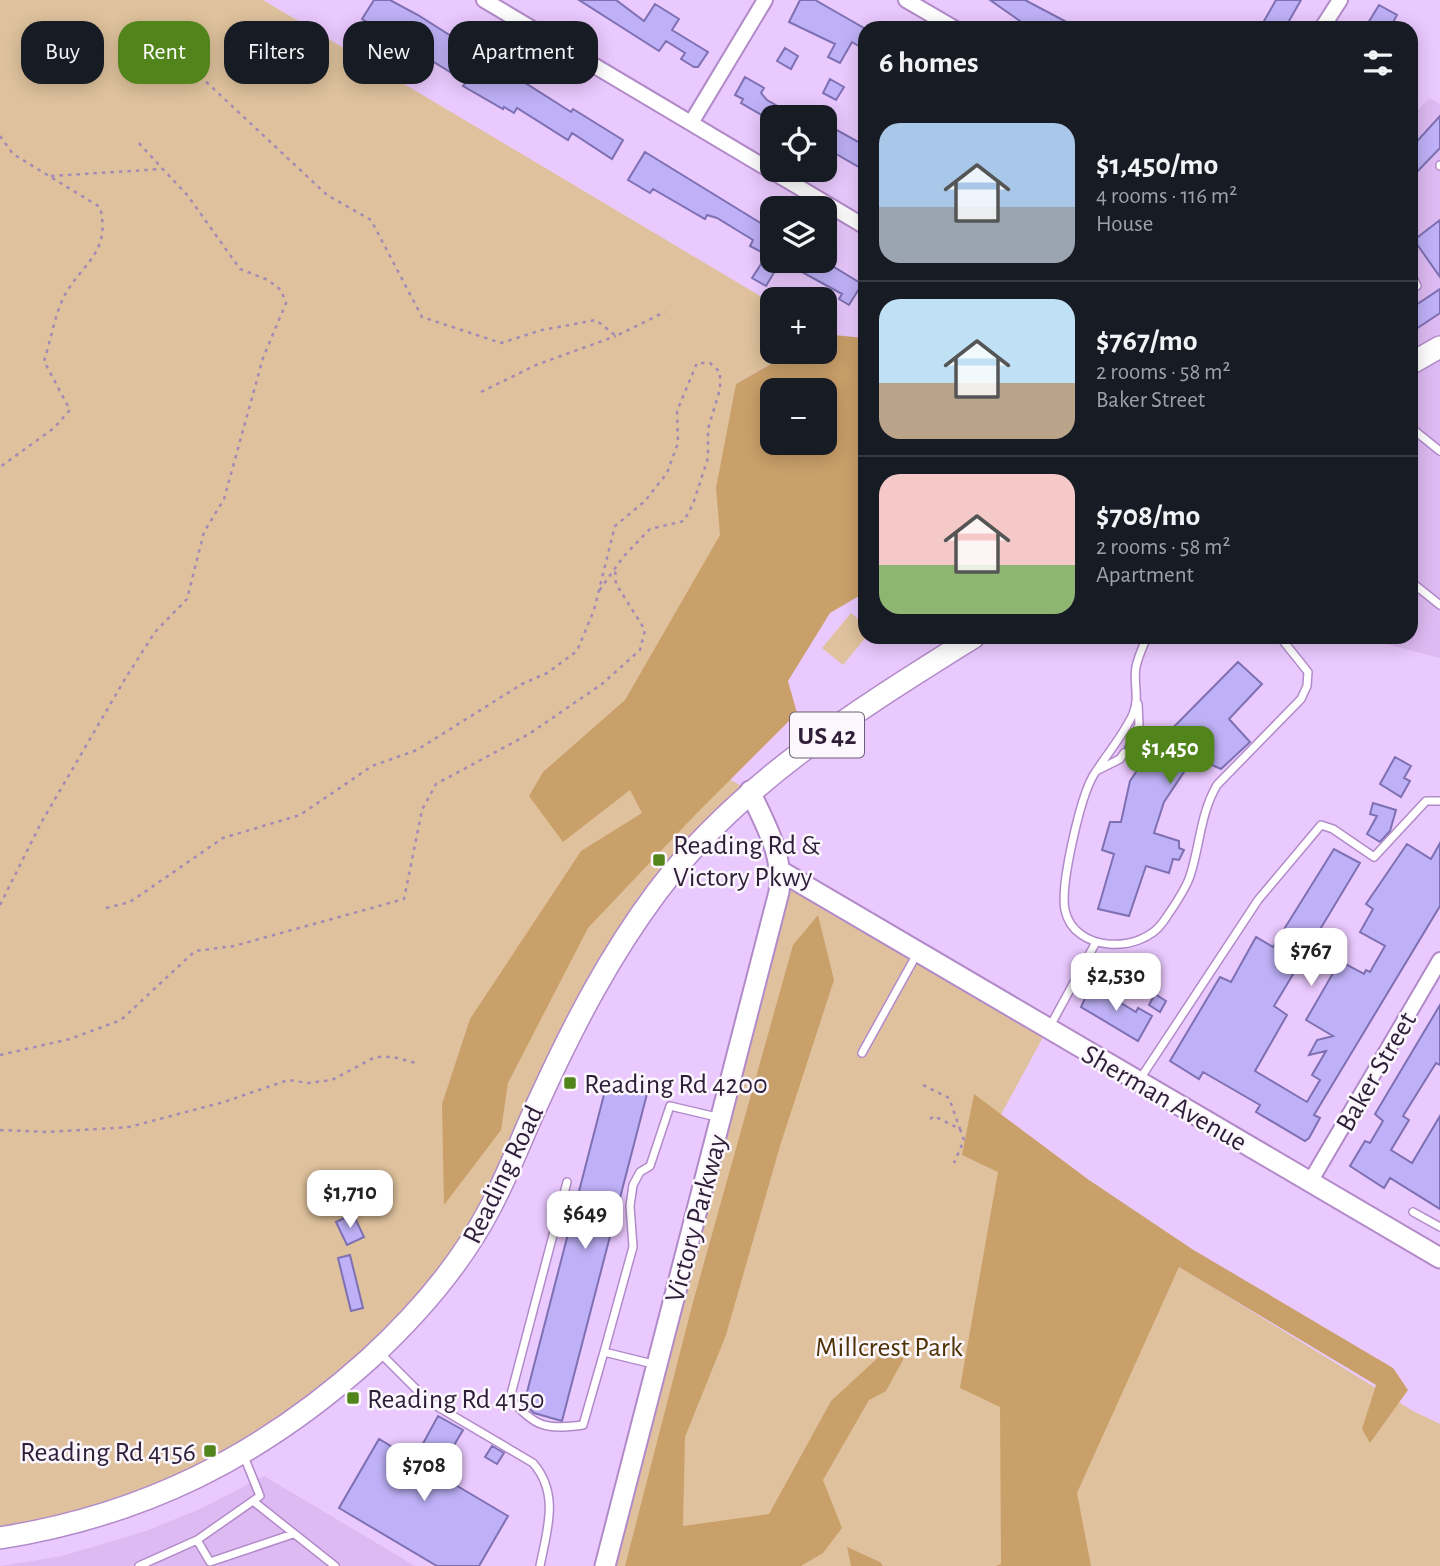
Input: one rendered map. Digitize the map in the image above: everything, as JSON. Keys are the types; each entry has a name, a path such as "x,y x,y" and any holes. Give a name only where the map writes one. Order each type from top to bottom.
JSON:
{"main road":[{"path":"1418,359 1440,346"},
{"name":"Reading Road","path":"0,1538 69,1525 124,1508 191,1482 243,1454 332,1392 378,1350 434,1291 463,1254 489,1211 566,1042 617,949 660,889 750,791 804,751 964,644"}],"street":[{"path":"484,0 858,222"},
{"path":"691,123 765,0"},
{"path":"906,0 942,21"},
{"path":"1326,21 1340,0"},
{"name":"Victory Parkway","path":"605,1566 776,909 782,872 779,856 750,791"},
{"name":"Sherman Avenue","path":"782,872 1440,1258"},
{"name":"Baker Street","path":"1310,1182 1440,960"}],"lane":[{"path":"1418,433 1440,450"},
{"path":"1418,588 1440,606"},
{"path":"1132,740 1139,725 1135,669 1144,644"},
{"path":"1138,699 1133,714 1086,792 1063,889 1065,912 1073,928 1095,944 1123,943 1148,936 1162,925 1189,879 1207,802 1217,785 1301,699 1307,686 1308,672 1286,644"},
{"path":"1097,771 1120,759 1124,753"},
{"path":"1139,1081 1258,900 1321,825 1374,857 1426,801 1440,801"},
{"path":"1048,1028 1095,944"},
{"path":"862,1054 918,952"},
{"path":"567,1182 510,1398 525,1417 545,1427 583,1425 633,1247 630,1206 633,1185 640,1172 650,1166 670,1106 721,1118"},
{"path":"1413,1212 1440,1227"},
{"path":"378,1350 428,1401 533,1463 542,1474 550,1511 540,1566"},
{"path":"604,1352 657,1365"},
{"path":"139,1566 197,1540 260,1496 243,1454"},
{"path":"253,1501 335,1566"},
{"path":"197,1540 209,1562 293,1534"}],"path":[{"path":"208,84 327,195 371,220 405,291 422,317 501,343 542,330 596,320 616,336"},
{"path":"0,136 13,154 100,207 103,220 100,241 89,267 66,294 44,361 70,410 54,428 0,467"},
{"path":"0,905 40,823 125,679 155,632 187,599 204,532 225,499 263,358 286,303 281,290 268,280 240,269 188,197 136,140"},
{"path":"49,177 163,169"},
{"path":"481,391 536,365 616,336 665,312"},
{"path":"106,908 130,902 223,838 300,815 372,765 417,750 522,684 547,673 577,650 599,591 615,526 645,500 667,473 678,443 677,411 697,363 710,363 720,372 720,389 708,429 708,458 693,504 684,521 650,530 615,568 599,591"},
{"path":"0,1055 70,1039 121,1020 195,951 234,946 404,899 422,810 436,785 530,734 602,684 640,650 645,630 616,584 615,568"},
{"path":"0,1130 48,1132 130,1127 224,1102 288,1080 308,1083 332,1080 375,1057 416,1063"},
{"path":"923,1085 950,1098 964,1140 954,1163"},
{"path":"930,1119 934,1116 960,1129"}],"shaded area":[{"path":"1429,98 1440,104 1440,658 1385,644 1418,644 1418,110"},
{"path":"837,335 858,337 858,597 830,613 788,681 797,713 588,928 508,1083 501,1130 444,1205 442,1104 470,1019 581,851 642,813 630,790 563,842 529,796 543,772 625,700 720,535 716,488 736,384 771,364 837,364"},
{"path":"818,915 834,980 780,1146 726,1335 685,1437 683,1526 769,1514 831,1401 883,1353 904,1358 886,1391 869,1400 823,1480 842,1528 823,1553 801,1566 625,1566 693,1302 793,945"},
{"path":"974,1094 1089,1180 1192,1249 1393,1368 1408,1390 1370,1443 1362,1429 1376,1385 1179,1267 1077,1493 1091,1566 996,1566 1001,1564 1000,1407 960,1388 998,1172 962,1155"},
{"path":"264,1476 415,1566 1,1566 62,1556 146,1531 200,1509"},
{"path":"847,1547 880,1562 883,1566 851,1566"}],"green space":[{"path":"0,0 263,0 298,21 224,21 224,84 329,84 329,39 343,48 343,84 404,84 760,296 760,364 771,364 736,384 751,571 675,748 750,791 660,889 512,1164 396,1334 227,1464 0,1538"},
{"path":"851,613 858,619 858,644 860,644 843,665 822,648"},
{"name":"Millcrest Park","path":"782,872 1048,1028 984,1146 1413,1411 1440,1424 1440,1566 605,1566"}],"building":[{"path":"374,0 390,0 427,21 365,21 362,19"},
{"path":"579,0 616,0 644,21 655,4 679,19 672,30 708,52 698,67 694,67 681,59 685,53 666,41 659,51"},
{"path":"800,0 815,0 858,25 858,46 852,42 840,63 828,57 835,44 789,22"},
{"path":"990,0 1025,0 1065,21 1020,21"},
{"path":"1276,0 1301,0 1289,21 1264,21"},
{"path":"1379,5 1397,15 1394,21 1369,21"},
{"path":"434,25 448,34 448,71 434,62"},
{"path":"785,48 798,56 791,69 777,61"},
{"path":"745,77 764,88 761,93 776,105 760,105 760,114 741,103 743,99 735,95"},
{"path":"830,79 844,87 836,100 823,93"},
{"path":"527,84 623,140 612,159 572,133 568,140 517,108 514,113 504,107 503,109 463,86"},
{"path":"1440,116 1440,148 1418,171 1418,140"},
{"path":"837,130 858,142 858,167 837,154"},
{"path":"645,152 760,223 760,251 750,246 753,240 717,218 707,215 705,219 653,189 650,193 628,180"},
{"path":"1440,220 1440,277 1418,246 1418,237"},
{"path":"760,266 760,273 774,273 766,286 752,278"},
{"path":"837,269 858,282 858,290 849,305 839,299 842,294 837,291 837,287 829,287 804,273 837,273"},
{"path":"1440,289 1440,313 1418,328 1418,304"},
{"path":"1238,662 1262,684 1229,719 1250,742 1221,769 1194,757 1164,802 1154,833 1179,841 1179,848 1184,850 1179,860 1173,859 1169,873 1146,866 1129,916 1098,909 1114,854 1102,850 1110,822 1121,822 1130,781 1143,762 1129,756 1129,750 1125,747 1127,743 1132,746 1137,743 1150,751"},
{"path":"1395,757 1411,766 1404,778 1410,781 1401,797 1380,784"},
{"path":"1373,803 1396,810 1390,831 1380,842 1367,834 1377,816 1370,814"},
{"path":"1440,843 1440,906 1314,1115 1320,1118 1309,1138 1305,1141 1256,1112 1260,1105 1203,1072 1199,1079 1170,1061 1220,977 1231,982 1256,937 1273,947 1334,849 1360,863 1274,1006 1287,1015 1255,1071 1307,1102 1320,1080 1312,1075 1326,1051 1309,1055 1317,1040 1333,1036 1306,1020 1340,961 1364,974 1366,970 1370,972 1385,946 1360,932 1373,909 1366,904 1407,844 1431,859"},
{"path":"1096,958 1109,966 1102,977 1090,970"},
{"path":"1091,985 1136,1012 1138,1008 1152,1016 1138,1041 1081,1007"},
{"path":"1155,994 1166,1001 1160,1012 1149,1005"},
{"path":"1440,1005 1440,1065 1436,1063 1403,1116 1409,1120 1391,1150 1412,1163 1440,1116 1440,1209 1390,1178 1384,1188 1350,1166 1365,1141 1370,1143 1383,1121 1375,1114"},
{"path":"607,1083 647,1094 562,1421 534,1413 524,1404"},
{"path":"353,1214 364,1237 347,1245 336,1222"},
{"path":"350,1255 363,1308 351,1311 338,1258"},
{"path":"438,1416 463,1430 437,1474 508,1516 479,1566 437,1566 339,1508 379,1439 414,1460"},
{"path":"492,1446 504,1453 497,1464 485,1457"}],"place":[{"name":"Reading Rd & Victory Pkwy","path":"659,860"},
{"name":"Reading Rd 4200","path":"570,1083"},
{"name":"Reading Rd 4150","path":"353,1398"},
{"name":"Reading Rd 4156","path":"210,1451"}]}
